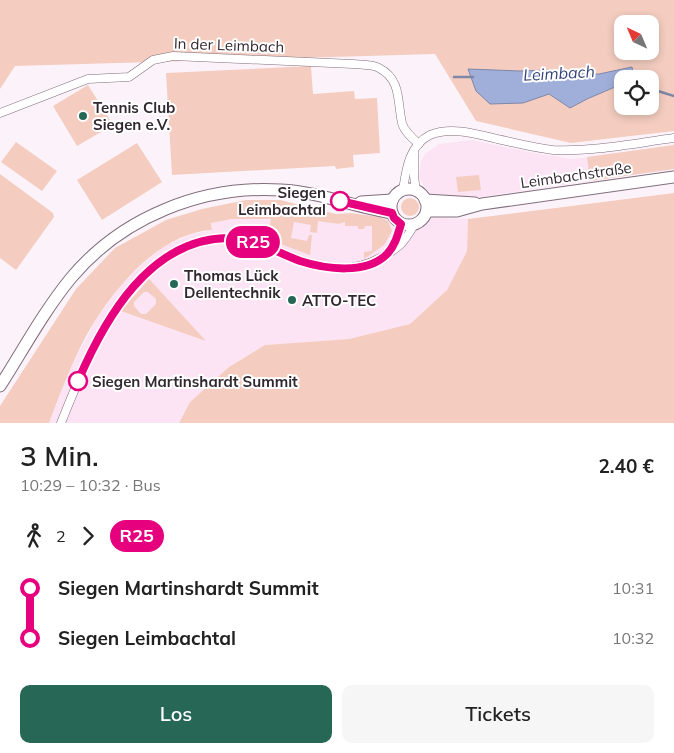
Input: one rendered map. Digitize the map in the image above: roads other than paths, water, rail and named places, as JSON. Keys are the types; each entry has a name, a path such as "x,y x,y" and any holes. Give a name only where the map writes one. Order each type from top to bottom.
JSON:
{"main road":[{"name":"Leimbachstraße","path":"426,205 457,211 482,204 674,177"},
{"path":"0,386 56,297 72,276 111,240 154,214 198,198 246,190 282,190 349,202 392,213"},
{"path":"403,190 416,191 422,194 426,205 424,217 414,225 401,224 394,218 392,213 392,200 403,190"},
{"path":"349,202 392,200"}],"street":[{"name":"In der Leimbach","path":"0,113 88,79 129,77 153,60 173,56 352,64 378,67 394,80 399,97 402,124 419,144"},
{"path":"403,190 407,163 419,144 430,135 442,132 466,132 536,148 555,150 573,150 674,138"},
{"path":"414,152 416,191"},
{"path":"387,254 396,239 401,224"},
{"path":"61,423 91,350 112,315 130,292 155,266 181,249 198,242 228,238 241,239 300,261 339,268 352,268 364,266 404,243 414,225"}],"water":[{"path":"632,67 632,70 618,70"},
{"path":"468,69 549,70 572,74 599,74 614,71 614,87 570,108 549,94 523,103 490,104 476,91"}],"waterway":[{"name":"Leimbach","path":"454,77 473,77"},
{"name":"Leimbach","path":"659,91 674,96"}],"place":[{"name":"Tennis Club Siegen e.V.","path":"83,116"},
{"name":"Siegen Leimbachtal","path":"340,201"},
{"name":"Thomas Lück Dellentechnik","path":"174,284"},
{"name":"ATTO-TEC","path":"292,300"},
{"name":"Siegen Martinshardt Summit","path":"78,381"}]}
